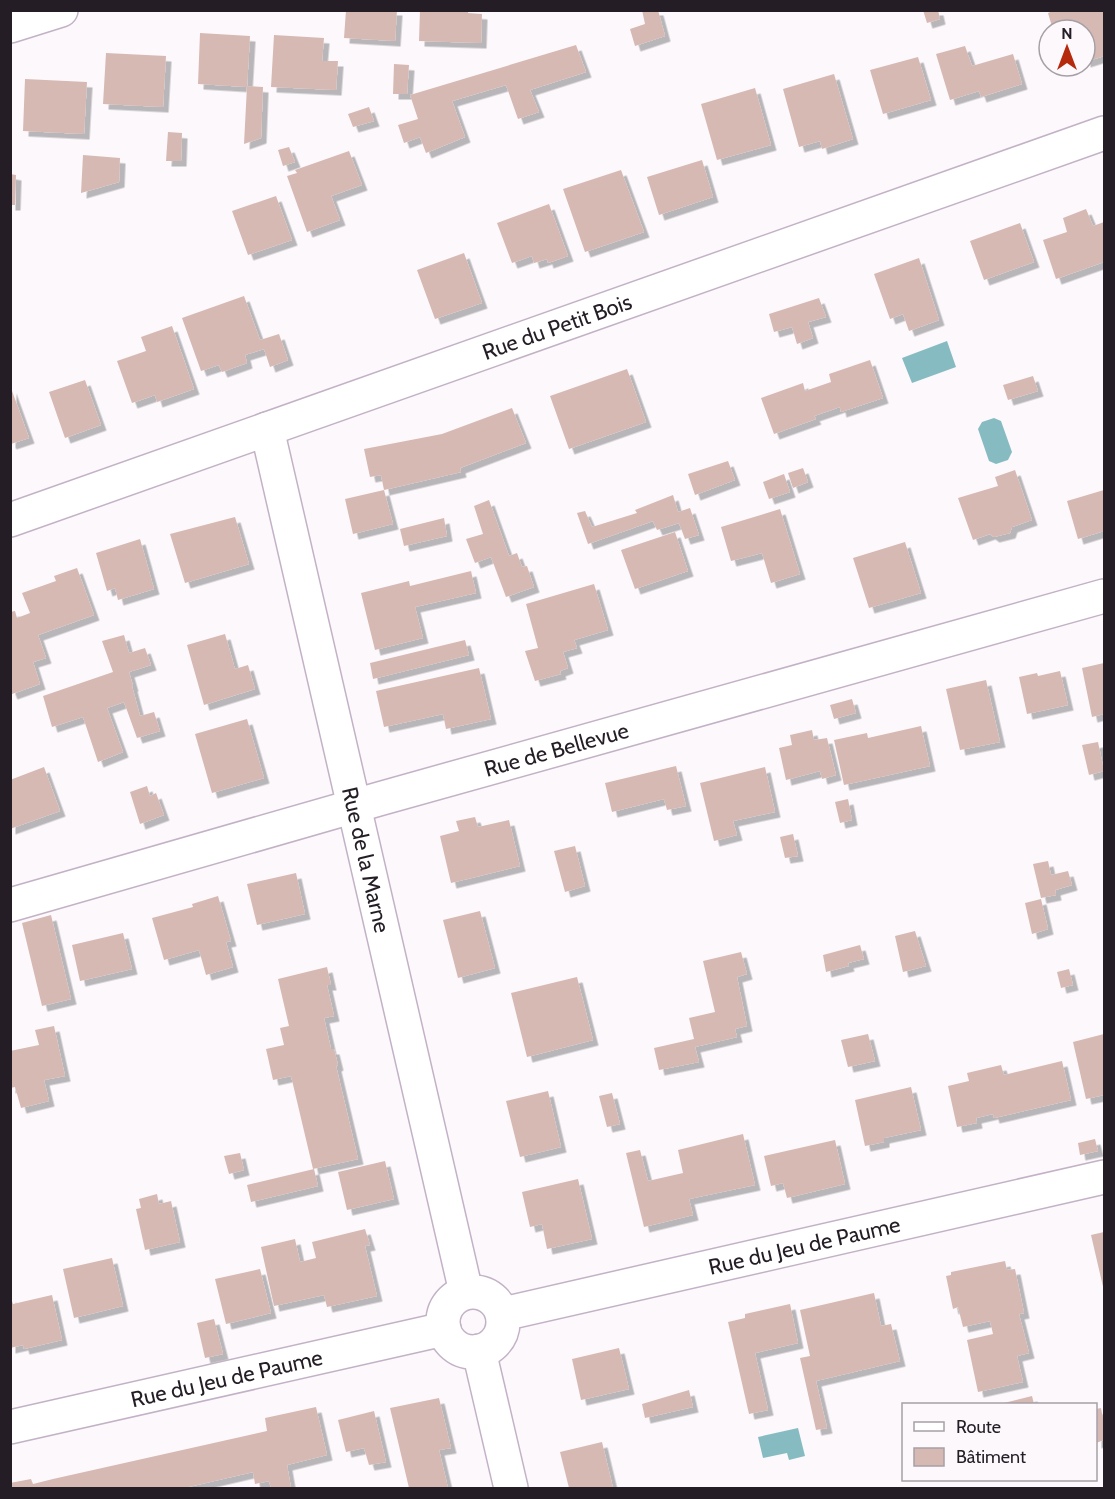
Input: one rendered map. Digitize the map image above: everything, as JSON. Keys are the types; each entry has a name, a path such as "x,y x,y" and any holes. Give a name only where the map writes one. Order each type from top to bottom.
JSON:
{"street":[{"path":"10,27 61,10"},
{"name":"Rue du Petit Bois","path":"10,520 1104,133"},
{"name":"Rue de la Marne","path":"267,429 466,1292"},
{"name":"Rue de Bellevue","path":"10,905 1104,596"},
{"name":"Rue du Jeu de Paume","path":"503,1314 1104,1178"},
{"path":"476,1291 493,1298 503,1314 502,1334 496,1342 479,1352 461,1350 447,1337 444,1329 443,1319 450,1302 457,1295 466,1292 476,1291"},
{"name":"Rue du Jeu de Paume","path":"10,1427 444,1329"},
{"path":"479,1352 511,1488"}],"water":[{"path":"947,341 956,367 912,383 902,358"},
{"path":"994,418 1001,421 1012,452 1008,460 996,464 989,461 978,429 982,422"},
{"path":"798,1428 805,1456 789,1460 787,1453 763,1458 758,1437"}],"building":[{"path":"346,10 397,10 395,41 344,38"},
{"path":"420,10 469,10 468,13 482,14 481,43 419,41"},
{"path":"642,10 658,10 665,36 635,46 630,29 645,24"},
{"path":"923,10 938,10 940,19 927,23"},
{"path":"1055,10 1104,10 1104,56 1097,58 1097,18 1049,18 1048,13"},
{"path":"200,33 250,36 247,87 198,84"},
{"path":"274,35 324,38 322,61 338,61 336,90 271,87"},
{"path":"576,45 586,72 530,90 539,112 518,119 506,85 452,101 465,137 426,153 420,137 404,143 398,125 418,119 410,95"},
{"path":"965,46 972,66 1013,54 1022,84 981,97 979,91 950,100 936,54"},
{"path":"106,53 166,56 163,107 103,104"},
{"path":"918,57 931,100 883,114 870,70"},
{"path":"394,64 409,65 407,94 393,94"},
{"path":"834,74 853,139 822,149 820,141 799,147 783,89"},
{"path":"25,79 87,82 84,134 23,131"},
{"path":"247,86 263,87 261,138 244,144"},
{"path":"755,88 771,145 717,160 701,104"},
{"path":"369,107 374,121 353,127 348,114"},
{"path":"168,132 182,133 181,161 166,161"},
{"path":"289,147 295,162 283,166 278,150"},
{"path":"349,151 362,185 331,196 340,220 307,232 287,176 297,173 295,170"},
{"path":"83,155 120,158 119,182 81,193"},
{"path":"702,160 713,197 659,215 647,177"},
{"path":"621,170 644,232 585,252 563,189"},
{"path":"10,174 16,175 15,205 10,205"},
{"path":"276,196 292,240 248,255 232,211"},
{"path":"549,204 568,256 548,263 547,259 534,263 532,256 512,263 497,223"},
{"path":"1086,209 1093,226 1104,222 1104,262 1056,279 1043,240 1067,232 1063,218"},
{"path":"1020,223 1034,262 984,280 970,241"},
{"path":"464,253 482,303 435,319 417,270"},
{"path":"919,258 939,320 909,331 903,314 890,319 874,274"},
{"path":"244,296 260,340 279,334 288,360 270,367 264,349 245,355 247,363 222,372 219,365 201,371 182,318"},
{"path":"819,298 826,317 808,322 813,338 797,344 792,327 774,332 769,314"},
{"path":"172,326 194,389 157,402 155,395 132,403 117,361 146,351 141,337"},
{"path":"870,360 883,398 841,412 840,407 814,416 816,419 774,434 761,398 803,383 805,391 831,382 829,374"},
{"path":"627,369 646,422 569,449 550,396"},
{"path":"1033,376 1038,391 1008,400 1003,385"},
{"path":"85,380 101,425 65,438 49,392"},
{"path":"11,388 29,438 11,444 10,442"},
{"path":"512,408 526,443 460,468 461,472 384,490 381,475 370,477 364,449 442,434"},
{"path":"728,461 735,480 695,495 688,474"},
{"path":"803,468 808,482 793,488 788,473"},
{"path":"1015,470 1032,520 1012,527 1010,533 994,537 990,534 973,540 958,498 998,486 995,477"},
{"path":"784,474 790,492 769,499 763,482"},
{"path":"384,490 393,524 353,534 345,499"},
{"path":"1104,490 1104,531 1078,539 1067,501"},
{"path":"673,495 678,512 690,508 699,535 685,539 679,523 657,530 653,521 588,544 577,513 585,511 592,527 637,513 635,510"},
{"path":"489,500 509,556 517,553 522,567 527,566 534,587 506,597 491,557 475,563 466,539 483,534 474,506"},
{"path":"780,509 800,574 771,583 762,553 731,561 721,527"},
{"path":"235,517 249,564 185,583 170,534"},
{"path":"444,518 447,536 404,546 400,529"},
{"path":"675,532 688,571 635,589 621,550"},
{"path":"140,539 154,589 118,600 115,588 107,591 96,553"},
{"path":"905,542 921,593 869,608 853,558"},
{"path":"77,568 94,615 38,635 46,658 33,662 40,684 12,694 10,689 10,612 15,611 17,618 30,613 22,593 56,581 54,576"},
{"path":"471,571 476,593 415,607 423,638 375,650 361,593 409,581 410,586"},
{"path":"594,584 608,630 574,640 577,648 563,652 568,668 560,671 561,674 535,681 525,651 538,648 526,604"},
{"path":"225,634 235,669 248,665 255,689 204,705 187,645"},
{"path":"124,635 129,653 145,648 151,665 129,672 140,716 154,712 160,731 137,738 124,702 107,708 123,752 98,762 83,717 52,727 43,696 113,672 102,641"},
{"path":"465,640 469,655 373,679 370,663"},
{"path":"1104,663 1104,714 1092,717 1082,668"},
{"path":"479,668 491,719 446,729 443,714 384,727 376,691"},
{"path":"1060,671 1068,705 1027,714 1019,677"},
{"path":"986,680 1000,742 960,750 946,689"},
{"path":"852,699 856,713 834,719 830,705"},
{"path":"247,719 264,778 212,793 195,734"},
{"path":"921,726 930,766 844,785 834,740 867,733 868,738"},
{"path":"812,730 814,740 827,738 836,775 822,779 820,771 786,780 779,748 792,745 790,735"},
{"path":"1098,742 1104,771 1089,775 1082,745"},
{"path":"676,766 686,806 667,810 664,799 612,812 605,783"},
{"path":"44,767 60,811 10,829 10,780"},
{"path":"765,767 775,812 733,821 737,835 714,841 700,783"},
{"path":"147,786 150,796 156,793 164,815 140,824 130,792"},
{"path":"848,799 852,820 840,823 835,802"},
{"path":"475,817 478,827 509,820 520,866 451,883 440,836 459,831 456,821"},
{"path":"793,834 798,856 785,858 780,837"},
{"path":"575,846 585,886 565,892 554,851"},
{"path":"1048,861 1051,875 1068,871 1072,885 1055,890 1056,895 1041,898 1033,864"},
{"path":"296,873 305,914 257,925 247,884"},
{"path":"218,896 231,941 226,942 233,967 206,975 199,950 164,960 152,918 193,907 192,904"},
{"path":"1041,899 1048,929 1032,934 1025,903"},
{"path":"480,911 495,968 458,978 443,920"},
{"path":"51,915 71,999 42,1006 22,923"},
{"path":"915,931 926,966 903,972 895,936"},
{"path":"123,933 132,969 80,981 72,945"},
{"path":"860,945 864,959 826,972 823,955"},
{"path":"741,952 747,974 737,977 747,1026 735,1029 737,1037 695,1047 699,1062 659,1070 654,1048 694,1039 689,1018 715,1012 703,961"},
{"path":"327,967 331,985 327,985 334,1016 324,1018 331,1049 334,1049 338,1065 336,1066 358,1159 313,1169 291,1076 273,1080 266,1049 284,1045 280,1028 289,1026 278,979"},
{"path":"1069,969 1073,985 1061,988 1057,972"},
{"path":"577,977 593,1040 527,1057 511,993"},
{"path":"54,1026 65,1076 44,1080 49,1101 21,1108 15,1087 10,1088 10,1051 39,1045 35,1030"},
{"path":"868,1034 875,1061 848,1067 841,1040"},
{"path":"1104,1034 1104,1095 1086,1099 1073,1042"},
{"path":"1062,1061 1071,1100 994,1118 993,1114 976,1118 977,1123 957,1127 948,1086 969,1081 967,1073 1001,1065 1004,1075"},
{"path":"911,1087 921,1130 884,1138 884,1142 865,1146 855,1100"},
{"path":"548,1091 561,1147 520,1157 506,1101"},
{"path":"612,1093 620,1124 607,1127 599,1096"},
{"path":"743,1134 755,1185 689,1199 693,1215 644,1227 626,1153 640,1150 648,1181 683,1173 678,1150"},
{"path":"1095,1139 1098,1151 1080,1155 1078,1143"},
{"path":"835,1140 845,1184 787,1198 783,1183 771,1186 764,1156"},
{"path":"240,1153 244,1170 229,1174 224,1156"},
{"path":"385,1161 394,1199 347,1210 338,1172"},
{"path":"314,1169 318,1186 251,1202 247,1185"},
{"path":"578,1179 592,1239 547,1249 542,1224 530,1227 522,1192"},
{"path":"157,1194 159,1204 171,1201 180,1242 145,1250 136,1209 141,1208 139,1199"},
{"path":"365,1229 370,1245 365,1246 377,1296 327,1307 324,1295 274,1306 261,1247 295,1239 300,1262 316,1258 312,1242"},
{"path":"1104,1232 1104,1291 1091,1235"},
{"path":"112,1258 123,1306 74,1318 63,1269"},
{"path":"1005,1261 1007,1270 1015,1269 1024,1313 1019,1314 1029,1353 1017,1356 1023,1382 978,1392 967,1340 993,1334 990,1321 963,1327 958,1307 953,1309 946,1276 951,1275 951,1272"},
{"path":"260,1269 271,1313 226,1324 215,1279"},
{"path":"874,1293 881,1326 891,1324 900,1361 816,1381 827,1428 816,1430 800,1358 810,1356 800,1310"},
{"path":"52,1295 62,1340 24,1349 23,1345 10,1348 10,1296 13,1304"},
{"path":"790,1304 798,1343 755,1353 768,1410 749,1414 728,1322 745,1318 745,1314"},
{"path":"214,1319 223,1354 205,1358 197,1323"},
{"path":"619,1348 629,1389 581,1400 572,1359"},
{"path":"689,1390 693,1407 645,1418 642,1404"},
{"path":"1032,1396 1034,1403 1004,1403"},
{"path":"439,1398 451,1448 439,1450 448,1488 409,1488 390,1408"},
{"path":"316,1407 327,1455 287,1465 291,1488 271,1488 269,1481 255,1484 253,1472 184,1488 10,1488 10,1483 31,1479 33,1484 267,1431 265,1418"},
{"path":"1101,1408 1104,1440 1097,1443 1097,1409"},
{"path":"374,1411 386,1462 369,1465 364,1448 346,1452 338,1420"},
{"path":"602,1442 613,1488 569,1488 560,1452"}]}
